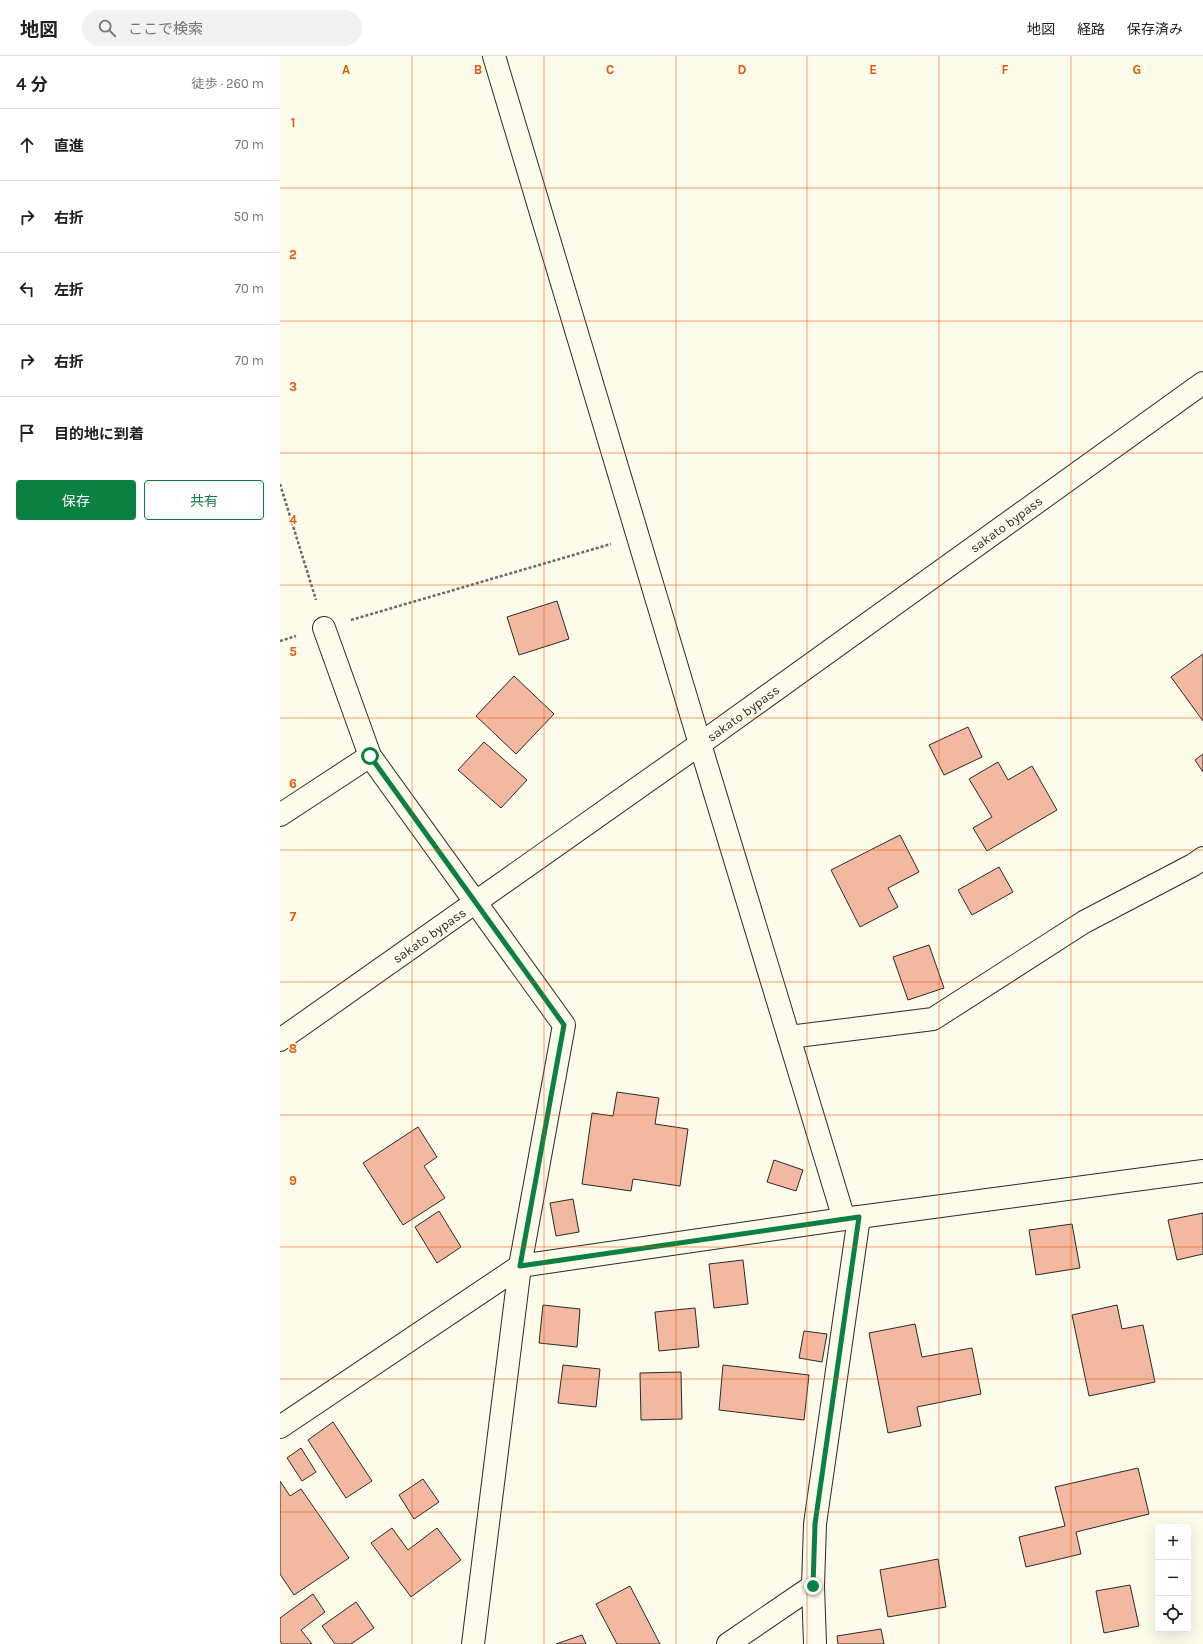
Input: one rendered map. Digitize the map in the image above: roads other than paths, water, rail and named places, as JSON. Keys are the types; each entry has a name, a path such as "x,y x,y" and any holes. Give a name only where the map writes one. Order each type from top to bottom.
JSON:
{"main road":[{"path":"494,56 789,1037 852,1218 815,1524 813,1586 815,1644"},
{"name":"sakato bypass","path":"280,1040 700,744 1203,383"},
{"path":"324,628 370,756 564,1025 520,1266 473,1644"},
{"path":"280,815 370,756"},
{"path":"789,1037 933,1019 1084,922 1193,865 1203,858"},
{"path":"280,1427 520,1266 852,1218 1203,1171"},
{"path":"728,1644 813,1586"}]}
